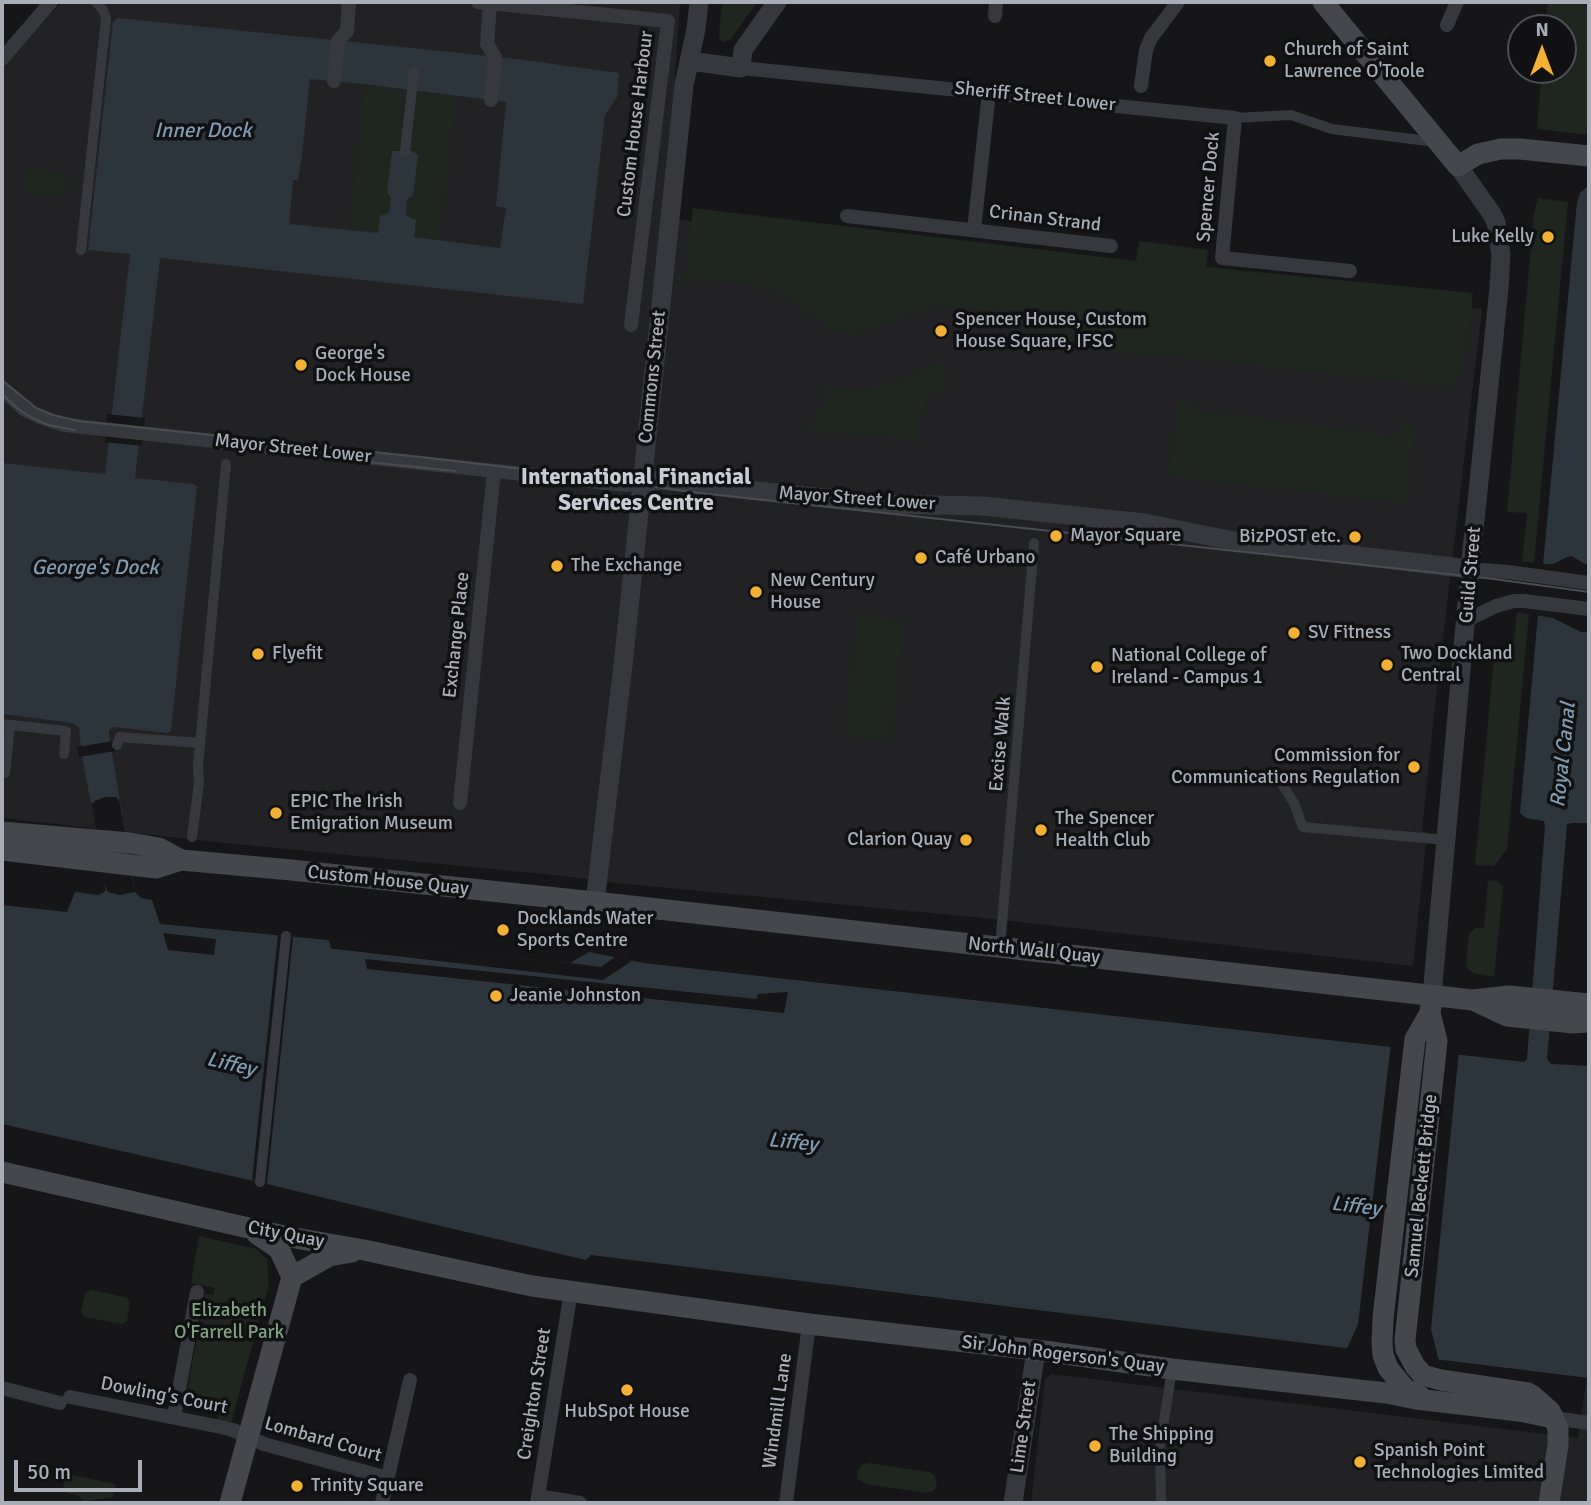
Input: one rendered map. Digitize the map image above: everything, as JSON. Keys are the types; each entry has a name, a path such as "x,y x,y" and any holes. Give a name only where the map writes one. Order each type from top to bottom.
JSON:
{"main road":[{"path":"1323,2 1458,166 1478,154 1501,149 1580,155"},
{"name":"Custom House Quay","path":"2,832 130,843 159,848 181,860 595,902"},
{"name":"Custom House Quay","path":"2,850 156,868 181,860"},
{"name":"North Wall Quay","path":"595,902 1000,947 1431,1004 1473,1000 1582,1013"},
{"name":"Samuel Beckett Bridge","path":"1426,1400 1405,1389 1397,1381 1388,1368 1382,1343 1415,1039 1431,1004"},
{"name":"Samuel Beckett Bridge","path":"1431,1004 1437,1041 1406,1349 1410,1359 1423,1375 1528,1394 1542,1403 1554,1419"},
{"name":"City Quay","path":"2,1172 298,1239 364,1250 494,1279 571,1291"},
{"path":"222,1222 260,1235 279,1249 292,1277 230,1503"},
{"path":"292,1277 329,1256 364,1250"},
{"name":"Sir John Rogerson's Quay","path":"571,1291 809,1324 1519,1411 1554,1419"},
{"path":"1549,1503 1558,1445 1558,1428 1554,1419"}],"street":[{"path":"2,59 51,2"},
{"path":"81,250 106,18 96,2"},
{"path":"334,81 338,41 347,31 349,2"},
{"name":"Custom House Harbour","path":"491,100 495,57 487,44 484,2 668,21 631,325"},
{"path":"690,61 699,2"},
{"path":"741,68 743,50 777,2"},
{"path":"1141,86 1146,50 1151,38 1178,2"},
{"path":"1447,25 1457,2"},
{"name":"Sheriff Street Lower","path":"690,61 1235,118 1291,115 1332,129 1438,142"},
{"name":"Commons Street","path":"595,902 683,98 690,61"},
{"path":"405,151 414,72"},
{"name":"Crinan Strand","path":"974,230 989,92"},
{"name":"Spencer Dock","path":"1235,118 1222,258 1350,271"},
{"name":"Guild Street","path":"1431,1004 1501,255 1496,222 1458,166"},
{"name":"Crinan Strand","path":"847,215 1111,246"},
{"name":"Mayor Street Lower","path":"2,389 25,410 65,425 626,485 662,480 883,504 982,506 1145,523 1233,541 1470,569"},
{"path":"192,838 226,464"},
{"name":"Exchange Place","path":"460,803 494,471"},
{"name":"Excise Walk","path":"1000,947 1034,543"},
{"path":"1470,569 1589,583"},
{"path":"1467,620 1505,602 1524,601 1589,609"},
{"path":"5,773 6,724 66,731 64,754"},
{"path":"117,745 120,737 200,743"},
{"path":"1276,774 1296,805 1303,827 1446,840"},
{"path":"260,1182 286,936"},
{"name":"Creighton Street","path":"537,1500 571,1291"},
{"path":"174,1416 197,1292"},
{"name":"Windmill Lane","path":"786,1503 809,1324"},
{"name":"Lime Street","path":"1013,1503 1036,1350"},
{"path":"1161,1503 1160,1448 1172,1369"},
{"name":"Lombard Court","path":"382,1503 410,1380"},
{"name":"Dowling's Court","path":"2,1388 174,1416 233,1430 248,1438"},
{"name":"Sir John Rogerson's Quay","path":"1554,1419 1589,1423"},
{"name":"Lombard Court","path":"248,1438 388,1478"},
{"path":"537,1500 580,1503"}],"shaded area":[{"name":"International Financial Services Centre","path":"62,2 680,2 667,205 681,220 1482,309 1434,714 1422,831 1427,832 1413,966 984,918 616,883 2,818 2,67"},
{"path":"1051,1374 1578,1438 1587,1377 1589,1503 1031,1503 1045,1379"}],"green space":[{"path":"722,2 757,2 730,40 724,42 719,35"},
{"path":"1548,2 1589,2 1589,135 1537,129 1541,84 1577,84 1577,14 1547,14"},
{"path":"364,84 412,93 457,95 440,240 414,237 406,216 412,151 398,150 389,214 378,233 349,230"},
{"path":"32,169 59,172 67,176 70,181 69,190 59,198 26,193 21,183 27,171"},
{"path":"1538,198 1568,202 1534,563 1522,562 1527,513 1507,512 1534,213"},
{"path":"693,208 1136,261 1139,241 1208,250 1206,267 1473,293 1464,371 1457,375 1455,387 1046,343 1000,312 936,305 852,335 833,330 779,294 755,285 684,278"},
{"path":"947,360 943,395 927,393 920,440 800,429 810,422 823,403 821,384 848,391 893,383"},
{"path":"1176,403 1192,403 1192,410 1397,436 1398,425 1410,426 1415,432 1408,503 1169,476"},
{"path":"1517,612 1529,614 1507,849 1494,866 1475,865 1494,657 1512,658"},
{"path":"857,615 905,621 891,741 843,735"},
{"path":"1488,880 1497,881 1503,887 1494,977 1473,973 1466,963 1469,934 1475,928 1484,928"},
{"name":"Elizabeth O'Farrell Park","path":"199,1236 256,1249 267,1259 269,1285 232,1422 217,1420 218,1410 207,1407 208,1401 186,1397 205,1294 213,1295 215,1288 191,1283"},
{"path":"91,1290 125,1297 130,1301 127,1321 122,1324 85,1317 81,1312 85,1293"},
{"path":"868,1463 929,1472 935,1476 937,1486 926,1493 866,1484 858,1479 857,1473 862,1465"},
{"path":"72,1475 116,1484 113,1497 83,1502 80,1496 66,1493 63,1488 65,1477"}],"water":[{"path":"118,18 509,58 619,73 617,97 605,115 583,304 160,258 135,478 197,486 171,730 168,733 113,727 109,730 109,735 135,892 141,898 152,900 160,924 570,963 589,952 644,963 1524,1062 1527,1059 1545,826 1544,821 1526,818 1520,813 1538,615 1522,613 1528,564 1543,565 1577,202 1580,193 1589,185 1589,823 1567,824 1547,1059 1551,1064 1589,1066 1589,1378 591,1255 586,1260 2,1124 2,905 67,912 75,892 98,895 106,890 101,874 79,728 72,723 2,714 2,463 105,474 130,254 88,250 113,22","holes":["310,79 506,102 496,206 506,208 500,248 414,237 416,220 406,215 407,200 413,195 418,155 412,151 392,151 387,192 391,198 389,213 380,216 378,233 289,224 293,180 298,180 302,155"]}],"pier":[{"path":"107,414 145,418 142,446 105,442"},
{"path":"1571,556 1589,566 1589,632 1581,632 1553,618 1522,613 1528,564 1553,564"},
{"path":"113,741 115,751 79,757 77,747"},
{"path":"105,797 119,799 132,854 95,850 96,830 91,803"},
{"path":"132,856 135,892 120,895 108,892 100,874 97,874 96,867"},
{"path":"163,933 216,939 214,955 168,950"},
{"path":"278,935 293,937 267,1184 252,1180"},
{"path":"329,940 601,967 615,957 632,961 603,980 331,949"},
{"path":"365,959 757,999 758,994 788,992 784,1013 367,969"},
{"path":"1391,1043 1459,1051 1431,1329 1439,1362 1346,1351 1358,1324"}],"tram line":[{"path":"2,380 36,408 78,421 420,457 691,492 1494,579 1589,592"},
{"path":"2,394 32,418 48,425 75,430"},
{"path":"368,462 455,471"}],"place":[{"name":"Church of Saint Lawrence O'Toole","path":"1270,61"},
{"name":"Luke Kelly","path":"1548,237"},
{"name":"Spencer House, Custom House Square, IFSC","path":"941,331"},
{"name":"George's Dock House","path":"301,365"},
{"name":"Mayor Square","path":"1056,536"},
{"name":"BizPOST etc.","path":"1355,537"},
{"name":"Café Urbano","path":"921,558"},
{"name":"The Exchange","path":"557,566"},
{"name":"New Century House","path":"756,592"},
{"name":"SV Fitness","path":"1294,633"},
{"name":"Flyefit","path":"258,654"},
{"name":"Two Dockland Central","path":"1387,665"},
{"name":"National College of Ireland - Campus 1","path":"1097,667"},
{"name":"Commission for Communications Regulation","path":"1414,767"},
{"name":"EPIC The Irish Emigration Museum","path":"276,813"},
{"name":"The Spencer Health Club","path":"1041,830"},
{"name":"Clarion Quay","path":"966,840"},
{"name":"Docklands Water Sports Centre","path":"503,930"},
{"name":"Jeanie Johnston","path":"496,996"},
{"name":"HubSpot House","path":"627,1390"},
{"name":"The Shipping Building","path":"1095,1446"},
{"name":"Spanish Point Technologies Limited","path":"1360,1462"},
{"name":"Trinity Square","path":"297,1486"}],"district":[{"name":"International Financial Services Centre","path":"636,491"}],"water label":[{"name":"Inner Dock","path":"203,131"},
{"name":"George's Dock","path":"95,568"},
{"name":"Royal Canal","path":"1564,755"},
{"name":"Liffey","path":"231,1065"},
{"name":"Liffey","path":"793,1143"},
{"name":"Liffey","path":"1356,1207"}]}
